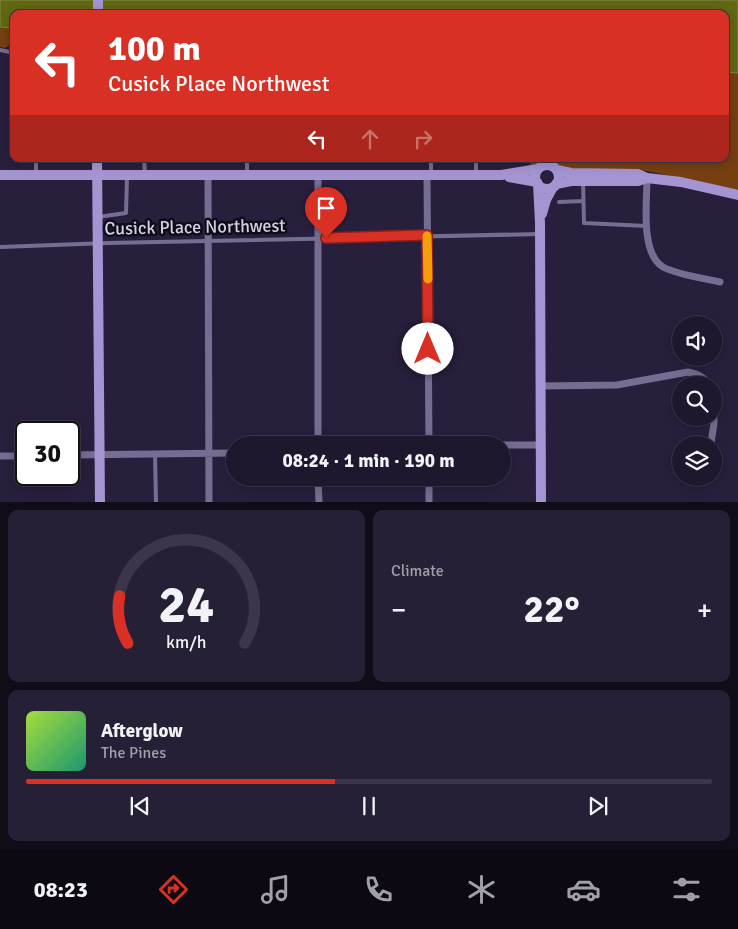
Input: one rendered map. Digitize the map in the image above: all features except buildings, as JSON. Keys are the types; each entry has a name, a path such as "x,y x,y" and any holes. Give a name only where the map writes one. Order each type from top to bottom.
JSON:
{"main road":[{"path":"97,162 100,502"},
{"path":"501,175 542,165 556,166 583,177"},
{"path":"541,502 540,223 536,176 542,165"},
{"path":"540,223 546,200 559,176 556,166"},
{"path":"0,175 501,175 538,183 544,188 583,177 638,174 647,178 675,181 738,195"}],"street":[{"path":"208,175 209,502"},
{"path":"318,175 318,436"},
{"path":"428,436 427,235 429,175"},
{"path":"647,178 649,245 656,261 669,269 720,282"},
{"path":"541,386 617,385 688,372 702,376"},
{"path":"511,445 541,445"},
{"path":"80,455 226,453"},
{"path":"0,456 15,456"},
{"path":"318,486 318,502"},
{"path":"429,486 429,502"}],"lane":[{"path":"36,162 36,176"},
{"path":"144,162 145,174"},
{"path":"247,162 247,174"},
{"path":"429,175 431,162"},
{"path":"476,162 476,175"},
{"path":"98,216 126,214 127,174"},
{"path":"583,177 584,223 647,226"},
{"path":"560,202 583,202"},
{"name":"Cusick Place Northwest","path":"0,246 427,235 540,234"},
{"path":"156,454 156,502"}],"shaded area":[{"path":"0,0 738,0 738,73 729,72 729,10 10,10 10,28 0,27"},
{"path":"0,27 10,28 10,45 5,48 0,47"},
{"path":"729,72 738,73 738,190 647,171 564,168 549,162 729,162"},
{"path":"530,162 549,162 533,166"}],"slow traffic":[{"path":"427,236 428,279"}],"route":[{"path":"326,238 427,235 428,349"}]}
